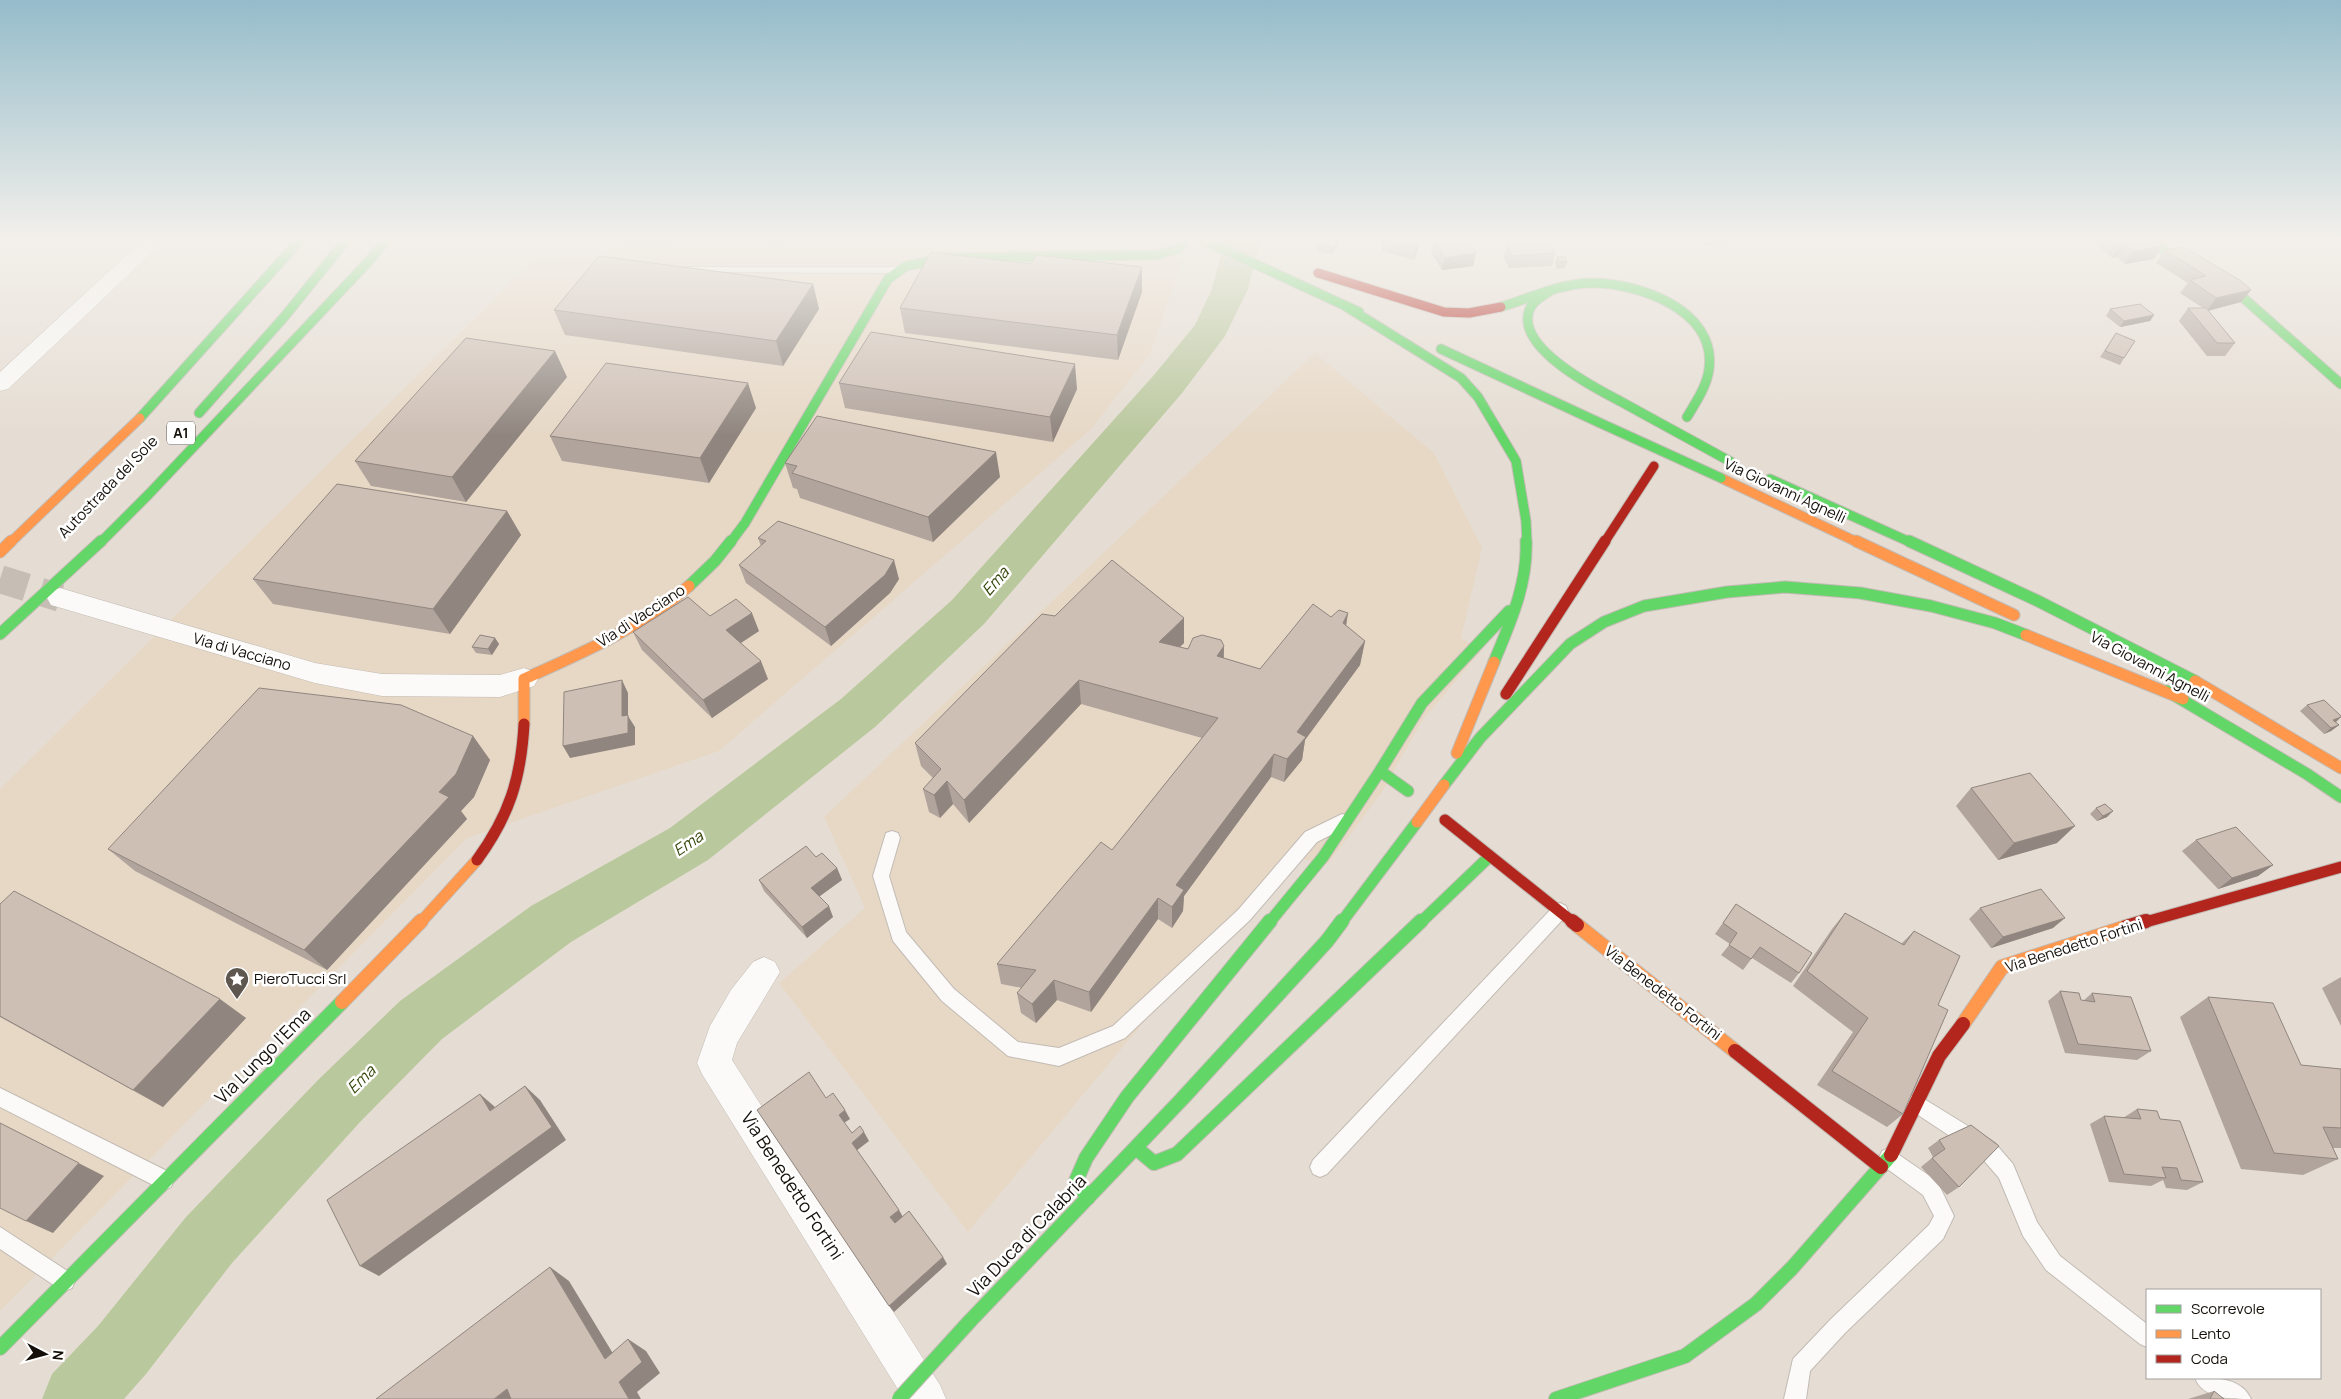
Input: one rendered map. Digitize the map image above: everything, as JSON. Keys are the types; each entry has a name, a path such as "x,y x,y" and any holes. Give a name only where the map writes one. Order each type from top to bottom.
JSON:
{"main road":[{"name":"Autostrada del Sole","path":"0,552 132,427 242,304"},
{"name":"A1","path":"194,419 294,304"},
{"path":"0,634 72,570 150,494 328,304"},
{"name":"Via di Vacciano","path":"524,679 600,643 674,599 703,574 724,552 745,523 873,304"},
{"path":"1342,304 1461,378 1478,397 1506,441 1516,461 1526,521 1527,563 1518,601 1444,785"},
{"name":"Via Giovanni Agnelli","path":"1343,304 1722,478 2025,620"},
{"path":"1387,304 1406,313"},
{"path":"1413,304 1456,313 1492,310 1508,304"},
{"path":"1533,304 1530,308 1528,318 1534,337 1551,359 1595,388 1615,404"},
{"path":"1669,304 1687,315 1704,334 1709,349 1710,371 1703,392 1687,416"},
{"path":"2251,304 2341,384"},
{"path":"1585,395 1615,404 1737,465"},
{"path":"1480,738 1520,671 1654,466"},
{"name":"Via Giovanni Agnelli","path":"1760,475 2109,634 2191,678 2341,768"},
{"path":"1444,785 1480,738 1570,644 1604,622 1644,606 1683,598 1785,587 1860,593 1930,606 1995,623 2075,653 2183,699"},
{"path":"1088,1198 1076,1181 1086,1158 1127,1096 1323,858 1380,772 1422,703 1518,601"},
{"name":"Via Giovanni Agnelli","path":"2042,628 2183,699 2307,774 2341,797"},
{"name":"Via Lungo l'Ema","path":"0,1348 448,894 472,867 501,824 513,798 520,775 524,679"},
{"path":"1380,772 1408,791"},
{"name":"Via Duca di Calabria","path":"899,1399 970,1321 1182,1099 1327,941 1444,785"},
{"name":"Via Benedetto Fortini","path":"1445,820 1885,1162"},
{"path":"1136,1148 1154,1163 1177,1154 1490,856"},
{"name":"Via Benedetto Fortini","path":"1556,1399 1685,1356 1756,1304 1792,1268 1885,1162 1940,1056 2002,967 2100,934 2341,867"}],"street":[{"path":"0,384 86,304"},
{"name":"Via di Vacciano","path":"60,598 315,673 382,685 500,686 524,679"},
{"name":"Via Benedetto Fortini","path":"764,972 743,1001 722,1037 714,1063 926,1399"}],"lane":[{"path":"892,838 881,876 899,936 948,995 1014,1050 1059,1057 1118,1032 1244,915 1311,837 1350,817"},
{"path":"1320,1167 1560,911"},
{"path":"0,1097 164,1180"},
{"path":"1916,1103 1987,1149 2006,1172 2030,1229 2053,1263 2146,1336"},
{"path":"1795,1399 1800,1366 1838,1326 1936,1232 1944,1216 1930,1188 1885,1162"},
{"path":"0,1237 65,1281"},
{"path":"2207,1379 2240,1399"}],"shaded area":[{"path":"489,304 1167,304 1150,354 1091,429 719,751 467,838 0,1311 0,789"},
{"path":"1315,353 1434,453 1482,548 1461,638 1482,650 1422,721 1382,792 1328,864 1283,856 968,1232 779,983 865,908 824,817"}],"building":[{"path":"559,304 800,304 776,341 554,310"},
{"path":"902,304 1128,304 1117,335 900,308"},
{"path":"2140,304 2154,315 2124,321 2110,309"},
{"path":"2188,308 2206,308 2235,343 2217,343"},
{"path":"871,332 1075,364 1050,417 839,383"},
{"path":"2116,333 2135,341 2124,358 2105,351"},
{"path":"466,338 555,351 452,477 355,461"},
{"path":"606,363 748,383 700,458 550,436"},
{"path":"817,416 996,452 928,517 792,473 797,466 785,463"},
{"path":"337,484 507,511 433,609 253,579"},
{"path":"778,521 894,560 885,575 825,627 739,565 766,541 758,538"},
{"path":"1112,560 1184,618 1159,642 1188,649 1193,638 1202,635 1221,640 1224,646 1217,656 1260,669 1313,604 1331,617 1339,610 1348,613 1343,623 1365,641 1297,732 1306,737 1287,759 1274,754 1176,885 1184,890 1172,907 1158,898 1089,992 1054,980 1032,1004 1017,993 1036,970 997,964 1101,842 1112,850 1218,718 1079,680 964,800 947,781 934,795 923,789 941,769 915,743 1042,614 1055,616"},
{"path":"688,597 710,616 736,599 752,613 726,630 761,661 703,700 633,632"},
{"path":"480,635 495,638 488,649 472,647"},
{"path":"622,680 622,716 628,715 628,733 563,746 564,692"},
{"path":"259,688 401,705 473,736 456,774 439,792 449,797 304,950 108,849"},
{"path":"2324,700 2341,716 2333,720 2339,725 2331,728 2307,705"},
{"path":"2030,773 2075,826 2014,843 1971,788"},
{"path":"2105,804 2113,811 2103,816 2096,808"},
{"path":"2236,827 2273,865 2232,878 2196,840"},
{"path":"806,846 816,857 822,853 837,868 811,888 829,906 802,927 759,880"},
{"path":"2041,889 2065,918 2003,937 1980,908"},
{"path":"14,891 220,999 133,1090 0,1016 0,904"},
{"path":"1736,904 1812,953 1799,973 1760,947 1751,959 1729,945 1737,933 1723,923"},
{"path":"1845,913 1904,945 1914,931 1960,956 1938,1005 1948,1010 1903,1114 1832,1071 1868,1018 1807,971"},
{"path":"2060,991 2079,993 2081,1000 2095,1002 2092,993 2131,997 2151,1051 2078,1044"},
{"path":"2208,997 2273,1003 2301,1065 2341,1069 2341,1128 2323,1127 2338,1159 2274,1153"},
{"path":"809,1072 826,1098 833,1093 845,1110 839,1115 852,1133 860,1126 864,1132 852,1143 899,1210 890,1217 895,1223 909,1211 943,1257 889,1306 757,1110"},
{"path":"525,1086 552,1127 360,1266 327,1200 480,1094 490,1111"},
{"path":"2137,1109 2157,1111 2160,1119 2180,1121 2203,1182 2181,1180 2177,1168 2162,1167 2166,1178 2124,1174 2104,1116 2141,1119"},
{"path":"0,1123 79,1163 26,1221 0,1208"},
{"path":"1971,1125 1999,1146 1959,1187 1932,1158 1945,1149 1939,1140"},
{"path":"550,1267 605,1359 628,1339 642,1362 619,1382 629,1399 511,1399 507,1389 494,1399 376,1399"},
{"path":"2214,1391 2224,1399 2210,1399"}],"waterway":[{"name":"Ema","path":"77,1399 122,1350 209,1240 340,1100 421,1020 551,924 689,844 858,713 968,612 1168,384 1212,328 1223,304"}],"tunnel":[{"path":"0,579 60,598"}],"traffic: fast":[{"path":"140,418 242,304"},
{"path":"199,413 294,304"},
{"path":"0,634 72,570 149,494 328,304"},
{"path":"689,586 715,561 745,523 873,304"},
{"path":"1342,304 1359,312"},
{"path":"1342,304 1461,378 1478,397 1516,461 1526,521 1527,563 1518,601 1494,662"},
{"path":"1501,307 1509,304"},
{"path":"1532,304 1528,313 1530,327 1538,343 1547,354 1580,380 1618,400"},
{"path":"1671,304 1684,312 1697,326 1707,343 1710,362 1708,377 1687,417"},
{"path":"2251,304 2341,384"},
{"path":"1441,349 1598,422"},
{"path":"1618,400 1733,463"},
{"path":"1598,422 1721,478"},
{"path":"1770,479 2038,601 2195,681"},
{"path":"1444,785 1480,738 1570,644 1604,622 1644,606 1727,592 1785,587 1860,593 1931,606 1995,623 2026,635"},
{"path":"1380,771 1422,703 1509,611"},
{"path":"2167,691 2307,774 2341,797"},
{"path":"1380,771 1408,791"},
{"path":"1088,1198 1076,1181 1086,1158 1127,1097 1323,857 1380,771"},
{"path":"1182,1099 1327,941 1417,822"},
{"path":"1136,1148 1154,1163 1177,1154 1490,856"},
{"path":"0,1348 342,1002"},
{"path":"970,1321 1182,1099"},
{"path":"1556,1399 1685,1356 1756,1304 1792,1268 1891,1155"},
{"path":"899,1399 970,1321"}],"traffic: slow":[{"path":"0,552 140,418"},
{"path":"1721,478 2014,615"},
{"path":"524,724 524,679 611,639 652,615 689,586"},
{"path":"2026,635 2183,699"},
{"path":"1457,753 1494,662"},
{"path":"2195,681 2341,768"},
{"path":"1417,822 1444,785"},
{"path":"342,1002 448,894 477,860"},
{"path":"1577,925 1735,1051"},
{"path":"1963,1024 2002,967 2126,927"}],"traffic: jam":[{"path":"1419,304 1444,312 1469,313 1501,307"},
{"path":"1506,694 1654,466"},
{"path":"477,860 499,828 513,796 521,762 524,724"},
{"path":"1445,820 1577,925"},
{"path":"2126,927 2341,867"},
{"path":"1891,1155 1939,1056 1963,1024"},
{"path":"1735,1051 1881,1167"}],"place":[{"name":"PieroTucci Srl","path":"237,1000"}]}
